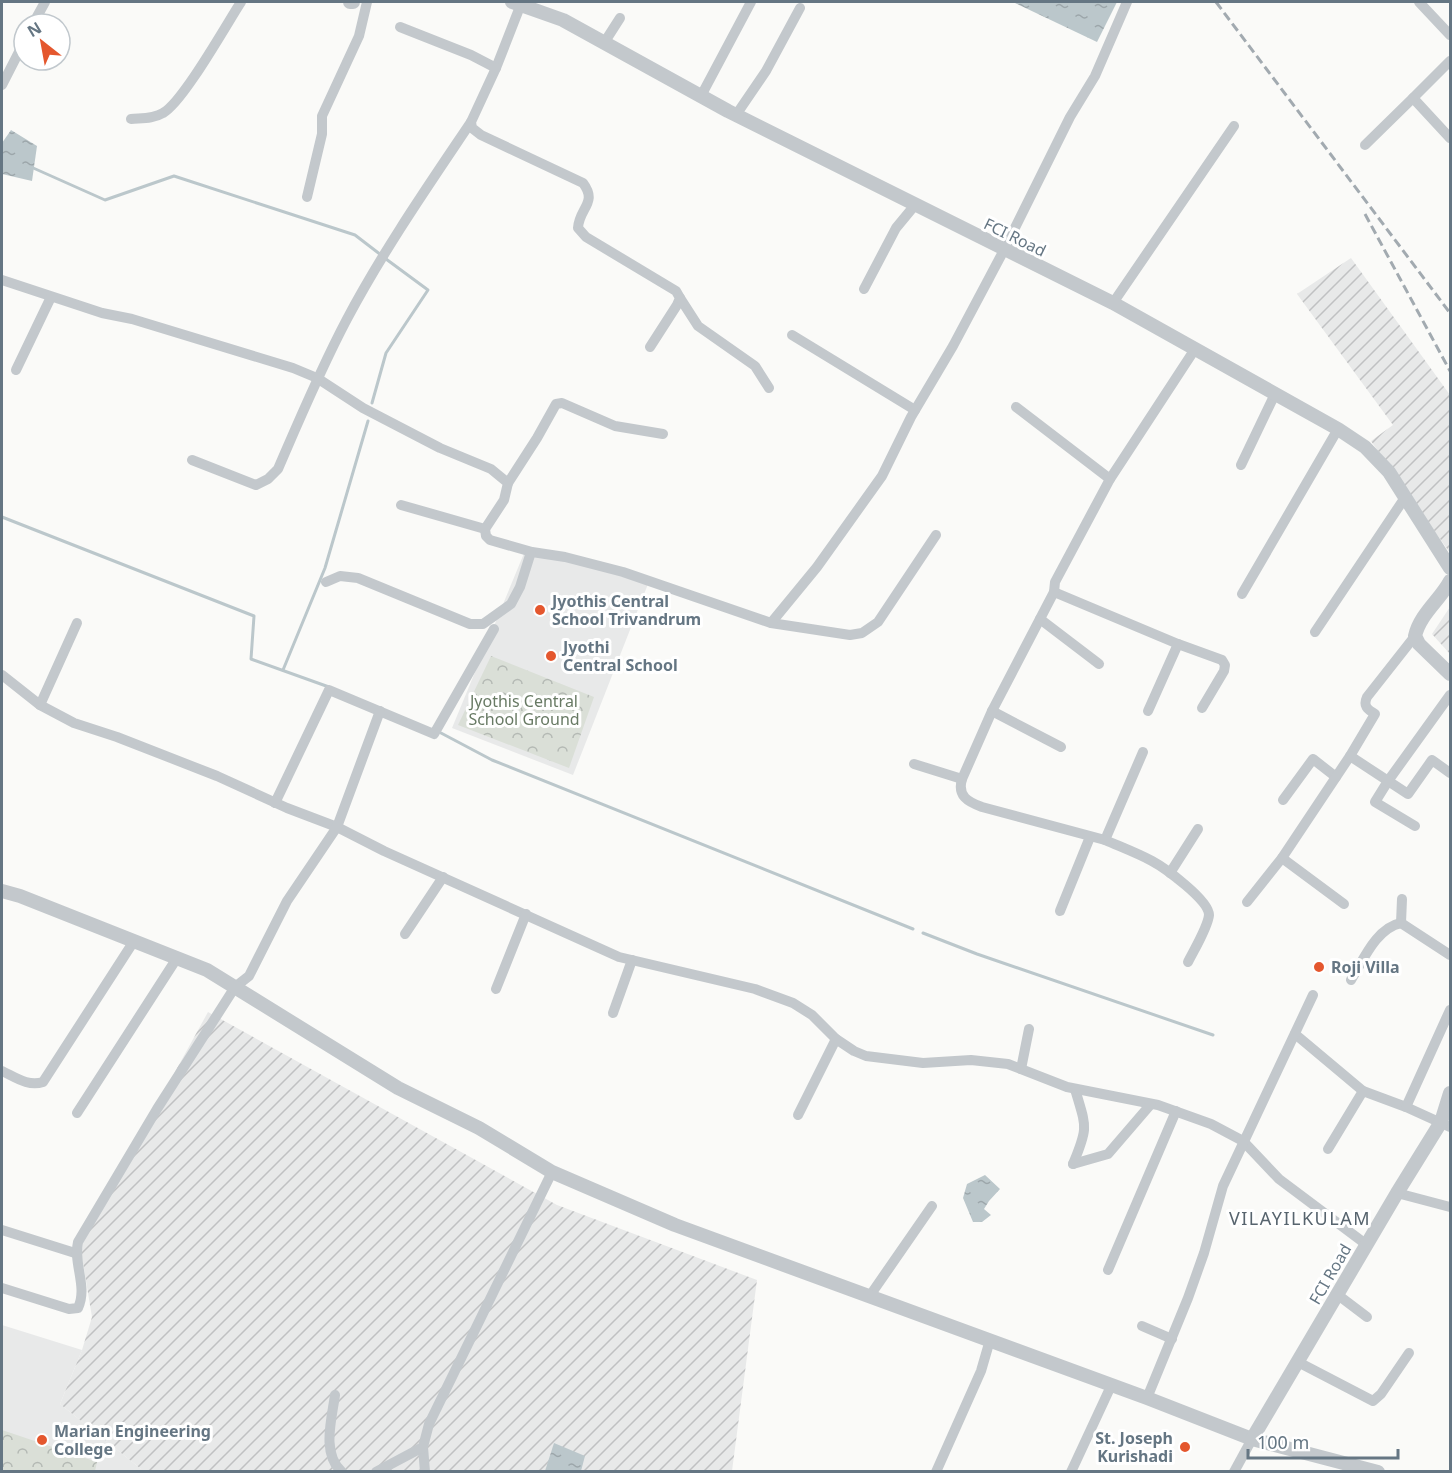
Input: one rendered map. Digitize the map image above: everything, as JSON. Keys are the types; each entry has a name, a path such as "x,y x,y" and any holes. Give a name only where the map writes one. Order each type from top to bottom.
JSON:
{"street":[{"path":"131,118 152,118 169,109 241,2"},
{"path":"307,197 322,134 322,116 358,36 367,2"},
{"path":"701,96 752,2"},
{"path":"771,623 817,567 882,476 915,411 953,346 1004,250 1071,117 1095,76 1127,2"},
{"path":"1419,2 1450,35"},
{"path":"192,460 256,485 268,479 278,469 317,378 348,317 408,216 471,122 496,68 517,3"},
{"name":"FCI Road","path":"517,3 563,20 736,116 1113,303 1338,429 1365,447 1389,472 1450,568"},
{"path":"736,116 766,71 800,9"},
{"path":"604,43 620,18"},
{"path":"400,27 471,55 496,68"},
{"path":"1365,145 1450,62"},
{"path":"2,85 12,65"},
{"path":"1413,98 1450,138"},
{"path":"471,122 472,128 481,135 583,183 589,191 590,201 578,222 578,228 586,237 676,291 698,326 755,366 769,388"},
{"path":"1113,303 1234,126"},
{"path":"864,289 896,228 915,206"},
{"path":"2,280 102,313 142,322 293,368 317,378 363,408 440,448 491,469 508,483"},
{"path":"16,370 51,297"},
{"path":"650,347 680,298"},
{"path":"792,335 915,411"},
{"path":"1188,962 1208,920 1209,911 1200,899 1170,873 1141,855 1105,840 970,802 962,795 960,785 992,711 1054,592 1055,582 1110,479 1195,349"},
{"path":"1241,465 1275,394"},
{"path":"663,434 615,426 561,403 556,404 508,483 504,500 485,529 486,536 490,540 531,552 565,557 623,572 771,623 850,635 862,633 878,622 936,536"},
{"path":"1016,407 1110,479"},
{"path":"1242,594 1338,429"},
{"path":"1315,632 1406,496"},
{"path":"401,505 485,529"},
{"path":"326,582 340,576 358,578 470,624 483,624 512,604 531,552"},
{"path":"1247,902 1282,858 1350,756 1374,714 1366,708 1367,697 1415,636 1422,619 1445,592 1450,581"},
{"path":"1054,592 1222,660 1226,664 1224,671 1202,708"},
{"path":"1040,620 1099,664"},
{"path":"40,705 77,623"},
{"path":"275,803 329,690 434,734 494,629"},
{"path":"1415,636 1419,644 1450,674"},
{"path":"1148,711 1178,644"},
{"path":"2,675 40,705 74,723 117,737 217,776 275,803 337,827 443,878 619,957 755,988 793,1003 812,1015 836,1039 854,1051 878,1059 923,1063 971,1060 1008,1064 1075,1089 1151,1104 1211,1124 1243,1141 1279,1179 1367,1245"},
{"path":"1415,826 1376,802 1388,780 1450,695"},
{"path":"2,1288 69,1310 78,1308 82,1289 75,1253 78,1242 235,987 249,976 287,901 337,827 380,711"},
{"path":"992,711 1061,747"},
{"path":"1105,840 1143,753"},
{"path":"1350,756 1408,794 1432,760 1450,773"},
{"path":"1282,800 1313,759 1336,777"},
{"path":"914,764 962,779"},
{"path":"1170,873 1198,829"},
{"path":"1060,911 1090,837"},
{"path":"1282,858 1344,904"},
{"path":"405,934 443,878"},
{"path":"2,891 20,896 207,970 398,1088 479,1128 552,1172 675,1225 1147,1398 1252,1439 1377,1471"},
{"path":"1401,923 1402,899"},
{"path":"496,989 526,914"},
{"path":"1351,980 1378,937 1392,925 1401,923 1450,955"},
{"path":"2,1071 29,1083 44,1082 134,941"},
{"path":"77,1113 177,958"},
{"path":"612,1013 632,960"},
{"path":"1147,1398 1172,1339 1204,1252 1223,1186 1313,995"},
{"path":"1406,1107 1450,1010"},
{"path":"1021,1069 1029,1029"},
{"path":"1295,1034 1363,1091 1446,1124"},
{"path":"798,1115 836,1039"},
{"path":"1075,1089 1086,1129 1073,1164 1108,1154 1151,1104"},
{"path":"1328,1149 1363,1091"},
{"name":"FCI Road","path":"1252,1439 1397,1193 1446,1124 1450,1093"},
{"path":"1108,1270 1176,1111"},
{"path":"425,1472 423,1447 429,1424 552,1172"},
{"path":"1397,1193 1450,1207"},
{"path":"869,1297 932,1206"},
{"path":"2,1230 75,1253"},
{"path":"1338,1295 1367,1317"},
{"path":"1142,1326 1172,1339"},
{"path":"936,1472 981,1371 990,1340"},
{"path":"1298,1362 1373,1401 1381,1394 1409,1353"},
{"path":"1071,1472 1111,1386"},
{"path":"335,1395 329,1438 332,1455 342,1472"},
{"path":"1234,1472 1252,1439"},
{"path":"376,1472 423,1447"}],"shaded area":[{"path":"1351,258 1450,395 1450,553 1371,441 1393,425 1297,294"},
{"name":"Jyothi Central School","path":"527,546 648,584 573,775 452,728"},
{"path":"1450,607 1450,654 1432,634"},
{"path":"208,1012 557,1205 757,1280 732,1471 141,1471 60,1404 82,1350 92,1317 83,1263 78,1248"},
{"path":"2,1325 82,1350 60,1404 141,1471 2,1471"}],"green space":[{"name":"Jyothis Central School Ground","path":"491,656 594,697 569,768 458,725"},
{"path":"2,1430 97,1462 95,1471 2,1471"}],"water":[{"path":"1013,2 1117,2 1097,42"},
{"path":"11,130 37,146 32,181 2,174 2,143"},
{"path":"985,1175 1000,1189 984,1209 991,1215 982,1222 973,1222 963,1198 967,1184"},
{"path":"554,1443 585,1456 581,1471 545,1471"}],"waterway":[{"path":"31,167 105,200 174,176 355,235 381,255"},
{"path":"372,403 386,353 428,290 386,259"},
{"path":"283,670 325,568 368,421"},
{"path":"2,517 254,616 251,659 329,687"},
{"path":"441,733 492,760 913,929"},
{"path":"923,933 977,954 1213,1035"}],"railway":[{"path":"1216,2 1450,313"},
{"path":"1365,214 1450,371"}],"place":[{"name":"Jyothis Central School Trivandrum","path":"540,610"},
{"name":"Jyothi Central School","path":"551,656"},
{"name":"Roji Villa","path":"1319,967"},
{"name":"Marian Engineering College","path":"42,1440"},
{"name":"St. Joseph Kurishadi","path":"1185,1447"}],"district":[{"name":"VILAYILKULAM","path":"1300,1219"}]}
